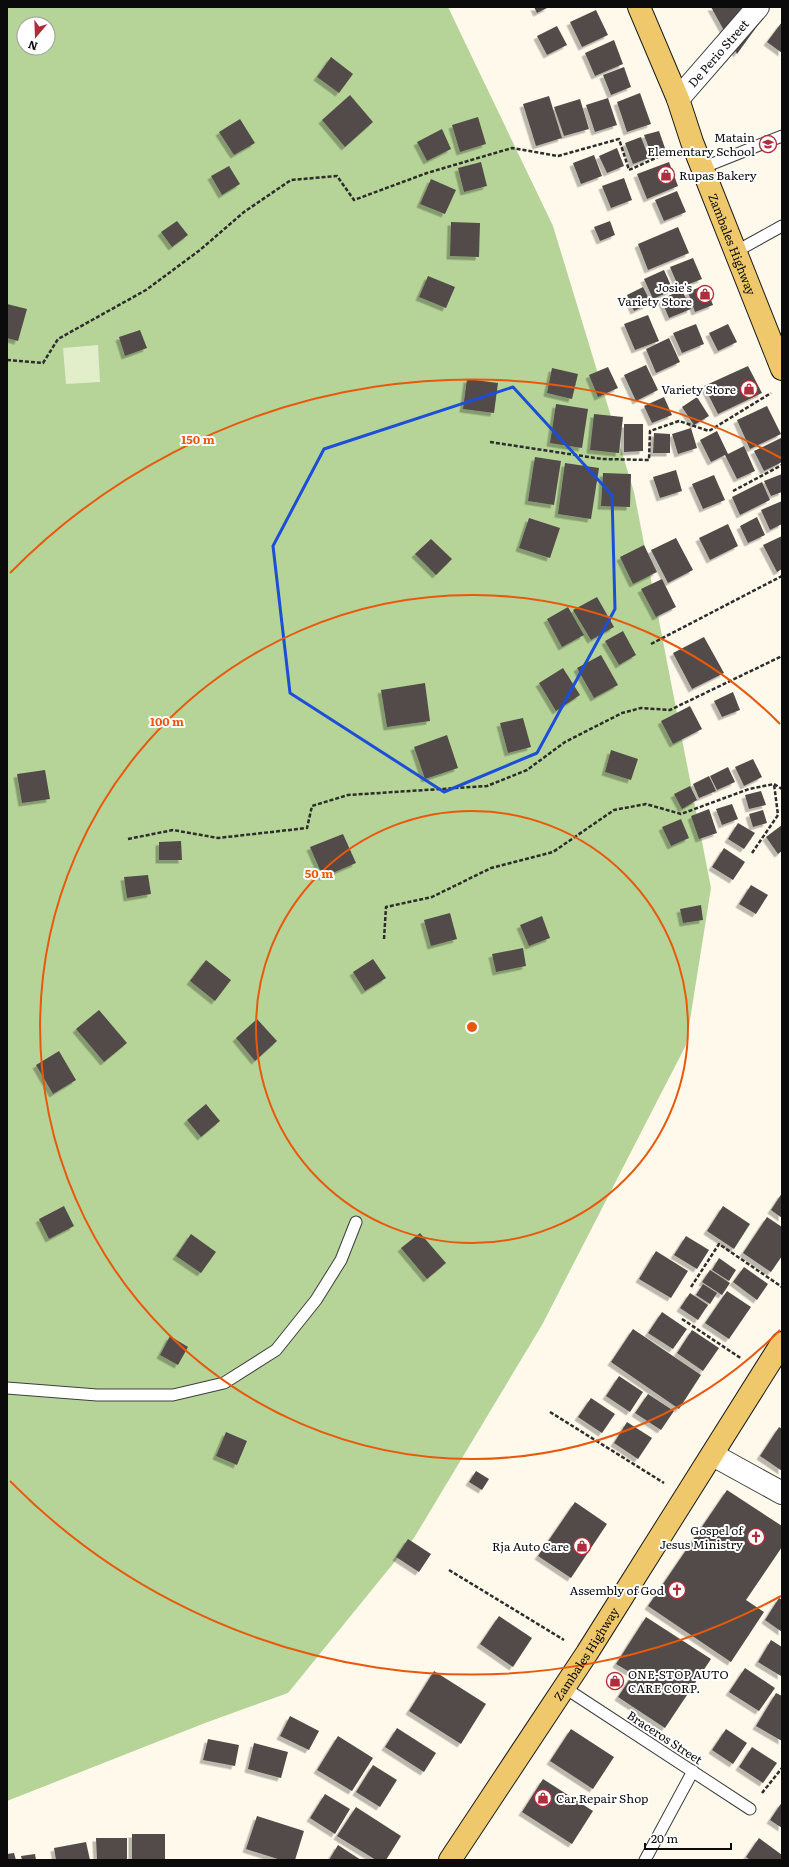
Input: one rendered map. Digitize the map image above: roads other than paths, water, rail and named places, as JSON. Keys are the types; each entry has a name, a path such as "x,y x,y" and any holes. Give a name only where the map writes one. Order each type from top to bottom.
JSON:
{"main road":[{"name":"Zambales Highway","path":"639,7 678,99 702,168 782,369"},
{"name":"Zambales Highway","path":"450,1860 565,1688 685,1496 764,1374 782,1343"}],"street":[{"name":"De Perio Street","path":"678,99 758,7"},
{"path":"712,1454 782,1492"}],"lane":[{"path":"702,168 782,136"},
{"path":"735,252 782,226"},
{"path":"7,1388 97,1395 173,1395 224,1383 276,1350 316,1300 341,1260 356,1222"},
{"name":"Braceros Street","path":"565,1688 750,1809"},
{"path":"646,1860 693,1771"}],"place":[{"name":"Matain Elementary School","path":"768,144"},
{"name":"Rupas Bakery","path":"666,175"},
{"name":"Josie's Variety Store","path":"705,294"},
{"name":"Variety Store","path":"749,389"},
{"name":"Gospel of Jesus Ministry","path":"756,1537"},
{"name":"Rja Auto Care","path":"582,1546"},
{"name":"Assembly of God","path":"677,1590"},
{"name":"ONE-STOP AUTO CARE CORP.","path":"615,1681"},
{"name":"Car Repair Shop","path":"543,1798"}]}
